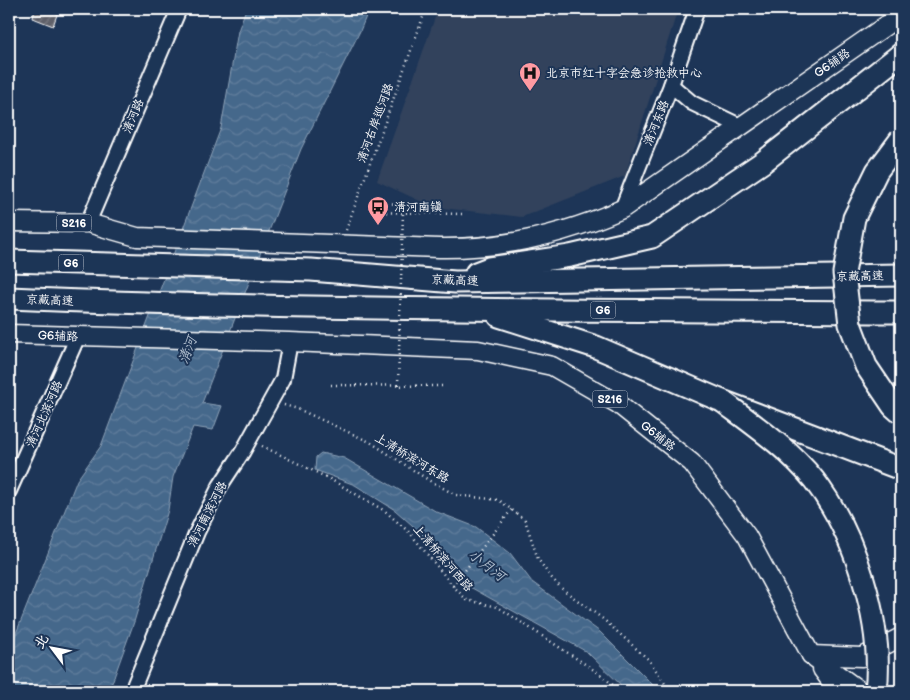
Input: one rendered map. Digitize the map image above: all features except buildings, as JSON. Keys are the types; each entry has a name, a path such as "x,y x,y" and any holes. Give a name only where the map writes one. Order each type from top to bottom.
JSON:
{"highway":[{"path":"455,282 489,268 570,256 652,237 763,162 845,100 901,54"},
{"path":"845,100 901,68"},
{"path":"901,139 877,171 854,218 844,273 850,324 866,366 893,406 901,413"},
{"name":"京藏高速","path":"9,261 311,270 455,282 901,275"},
{"name":"京藏高速","path":"9,298 118,303 477,309 901,312"},
{"path":"477,309 596,347 722,400 901,469"},
{"path":"722,400 773,439 814,480 848,536 874,620 878,676 876,691"}],"main road":[{"name":"G6辅路","path":"88,223 137,238 474,249 541,238 583,226 622,209 901,15"},
{"name":"S216","path":"9,222 88,223"},
{"name":"G6辅路","path":"9,334 290,342 478,350 552,366 618,404 692,463 747,536 811,654 860,691"},
{"path":"811,654 862,657 901,636"},
{"path":"811,654 838,691"}],"street":[{"name":"清河路","path":"88,223 179,9"},
{"name":"清河东路","path":"622,209 671,85 697,9"},
{"path":"671,85 692,104 740,126"},
{"name":"清河北滨河路","path":"9,491 78,336"},
{"name":"清河南滨河路","path":"132,691 197,532 220,486 248,442 283,379 290,342"}],"path":[{"name":"清河右岸巡河路","path":"342,244 350,214 426,9"},
{"path":"403,204 374,203 374,212 462,214"},
{"path":"398,386 403,212"},
{"path":"331,385 442,386"},
{"name":"上清桥滨河东路","path":"270,402 298,409 370,442 430,481 456,495 499,500 512,509 525,520 538,559 548,575 560,588 603,619 649,660 670,691"},
{"name":"上清桥滨河西路","path":"248,442 286,456 385,511 410,533 453,586 467,600 498,607 600,674 620,691"},
{"path":"453,586 512,509"}],"shaded area":[{"name":"北京市红十字会急诊抢救中心","path":"438,9 678,9 625,176 522,217 433,207 377,181"}],"water":[{"name":"清河","path":"246,9 369,9 360,31 301,149 202,403 222,406 213,430 193,427 173,477 168,510 134,622 109,691 9,691 9,651 77,480 101,446 221,128 238,31"},
{"name":"小月河","path":"321,453 344,458 437,512 476,527 510,553 532,582 600,632 659,691 627,691 587,652 470,587 450,572 421,533 395,510 355,485 315,470 316,457"}],"place":[{"name":"北京市红十字会急诊抢救中心","path":"530,92"},
{"name":"清河南镇","path":"378,226"}]}
